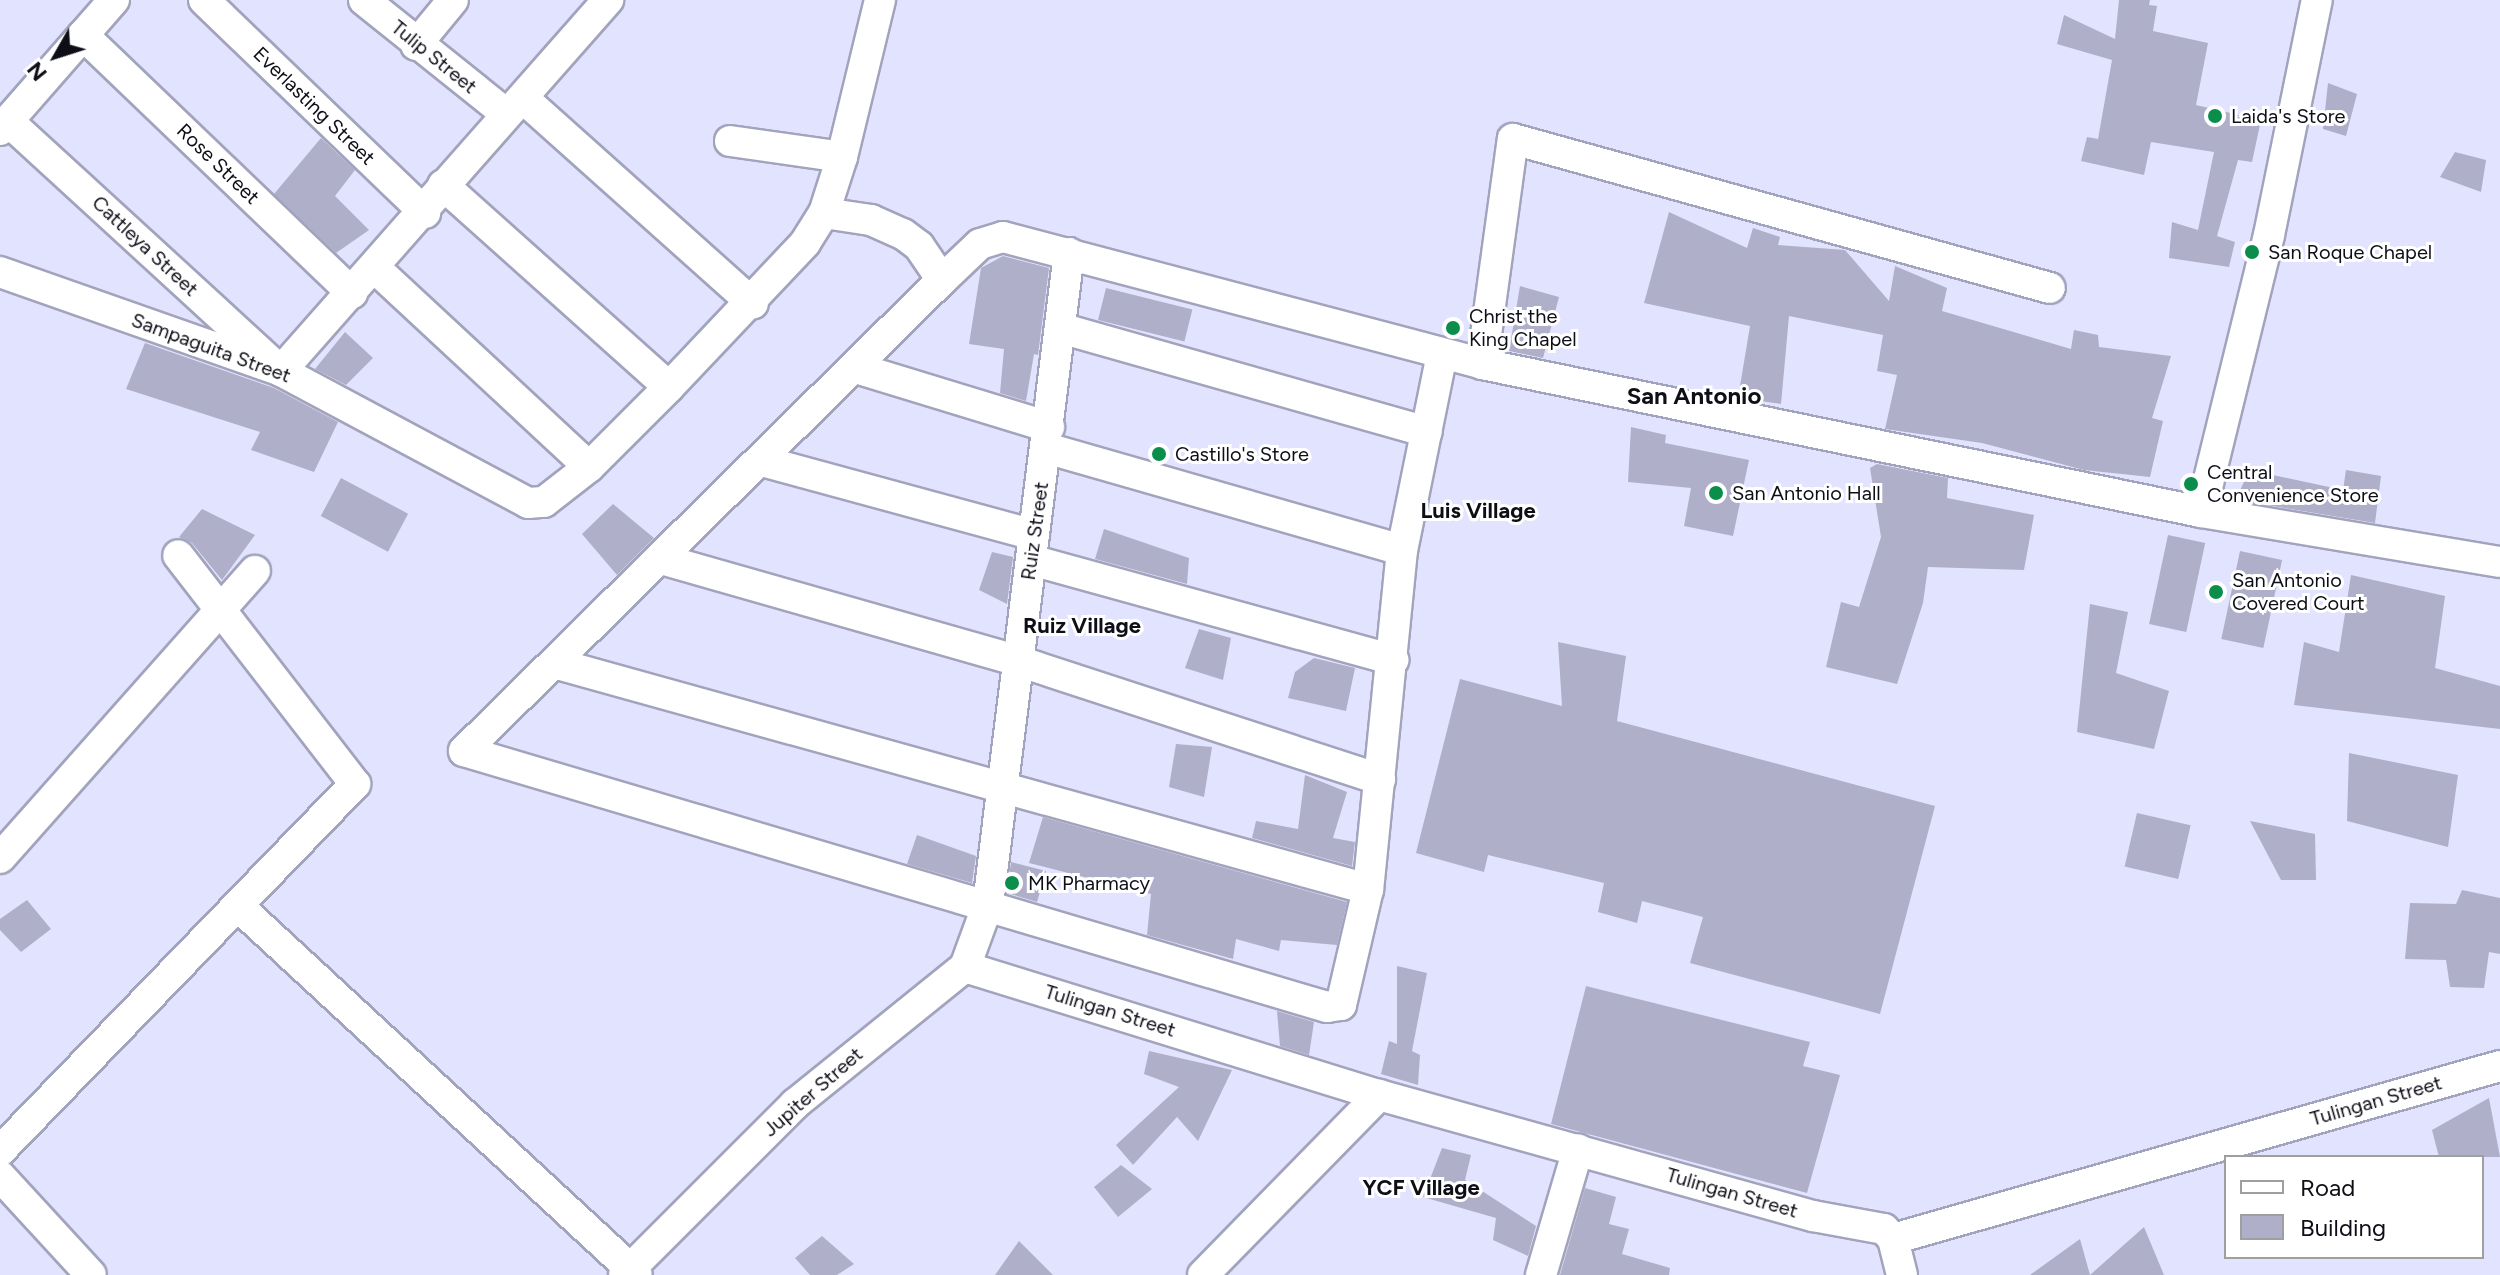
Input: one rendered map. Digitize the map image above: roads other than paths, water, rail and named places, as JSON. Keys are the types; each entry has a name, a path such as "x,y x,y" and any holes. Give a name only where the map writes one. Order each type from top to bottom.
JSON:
{"street":[{"path":"4,125 114,0"},
{"name":"Everlasting Street","path":"204,0 425,213"},
{"name":"Tulip Street","path":"364,0 416,45 514,106 753,304"},
{"path":"416,45 453,0"},
{"path":"281,371 425,213 443,185 608,0"},
{"path":"375,268 589,467 753,304 824,213 842,157 880,0"},
{"path":"2201,512 2269,235 2317,0"},
{"name":"Rose Street","path":"83,35 352,293"},
{"name":"Cattleya Street","path":"4,125 281,371"},
{"path":"1482,364 1513,139 2050,288"},
{"path":"730,141 842,157"},
{"path":"443,185 669,387"},
{"path":"824,213 871,220 903,234 919,246 942,280"},
{"path":"1442,354 1402,550 1368,889 1341,1005 1327,1007 464,751 762,461 942,280 980,244 1003,237 1482,364 2201,512 2500,562"},
{"name":"Ruiz Street","path":"988,904 1069,253"},
{"name":"Sampaguita Street","path":"0,272 281,371 528,503 544,502 589,467"},
{"path":"1060,328 1427,432"},
{"path":"856,368 1047,438 1402,550"},
{"path":"762,461 1393,660"},
{"path":"0,1151 355,784 178,555"},
{"path":"661,559 1018,661 1380,779"},
{"path":"0,858 255,571"},
{"path":"554,663 1002,791 1368,889"},
{"path":"965,967 988,904"},
{"path":"238,906 630,1273"},
{"name":"Tulingan Street","path":"965,967 1379,1095 1813,1216 1884,1229 1893,1239 2500,1066"},
{"name":"Jupiter Street","path":"630,1273 795,1104 965,967"},
{"path":"1203,1275 1379,1095"},
{"path":"1541,1275 1578,1149"},
{"path":"0,1176 91,1275"},
{"path":"1893,1239 1902,1275"}],"place":[{"name":"Laida's Store","path":"2215,116"},
{"name":"San Roque Chapel","path":"2252,252"},
{"name":"Christ the King Chapel","path":"1453,328"},
{"name":"Castillo's Store","path":"1159,454"},
{"name":"Central Convenience Store","path":"2191,484"},
{"name":"San Antonio Hall","path":"1716,493"},
{"name":"San Antonio Covered Court","path":"2216,592"},
{"name":"MK Pharmacy","path":"1012,883"}],"district":[{"name":"San Antonio","path":"1694,396"},
{"name":"Luis Village","path":"1478,511"},
{"name":"Ruiz Village","path":"1082,626"},
{"name":"YCF Village","path":"1421,1188"}]}
